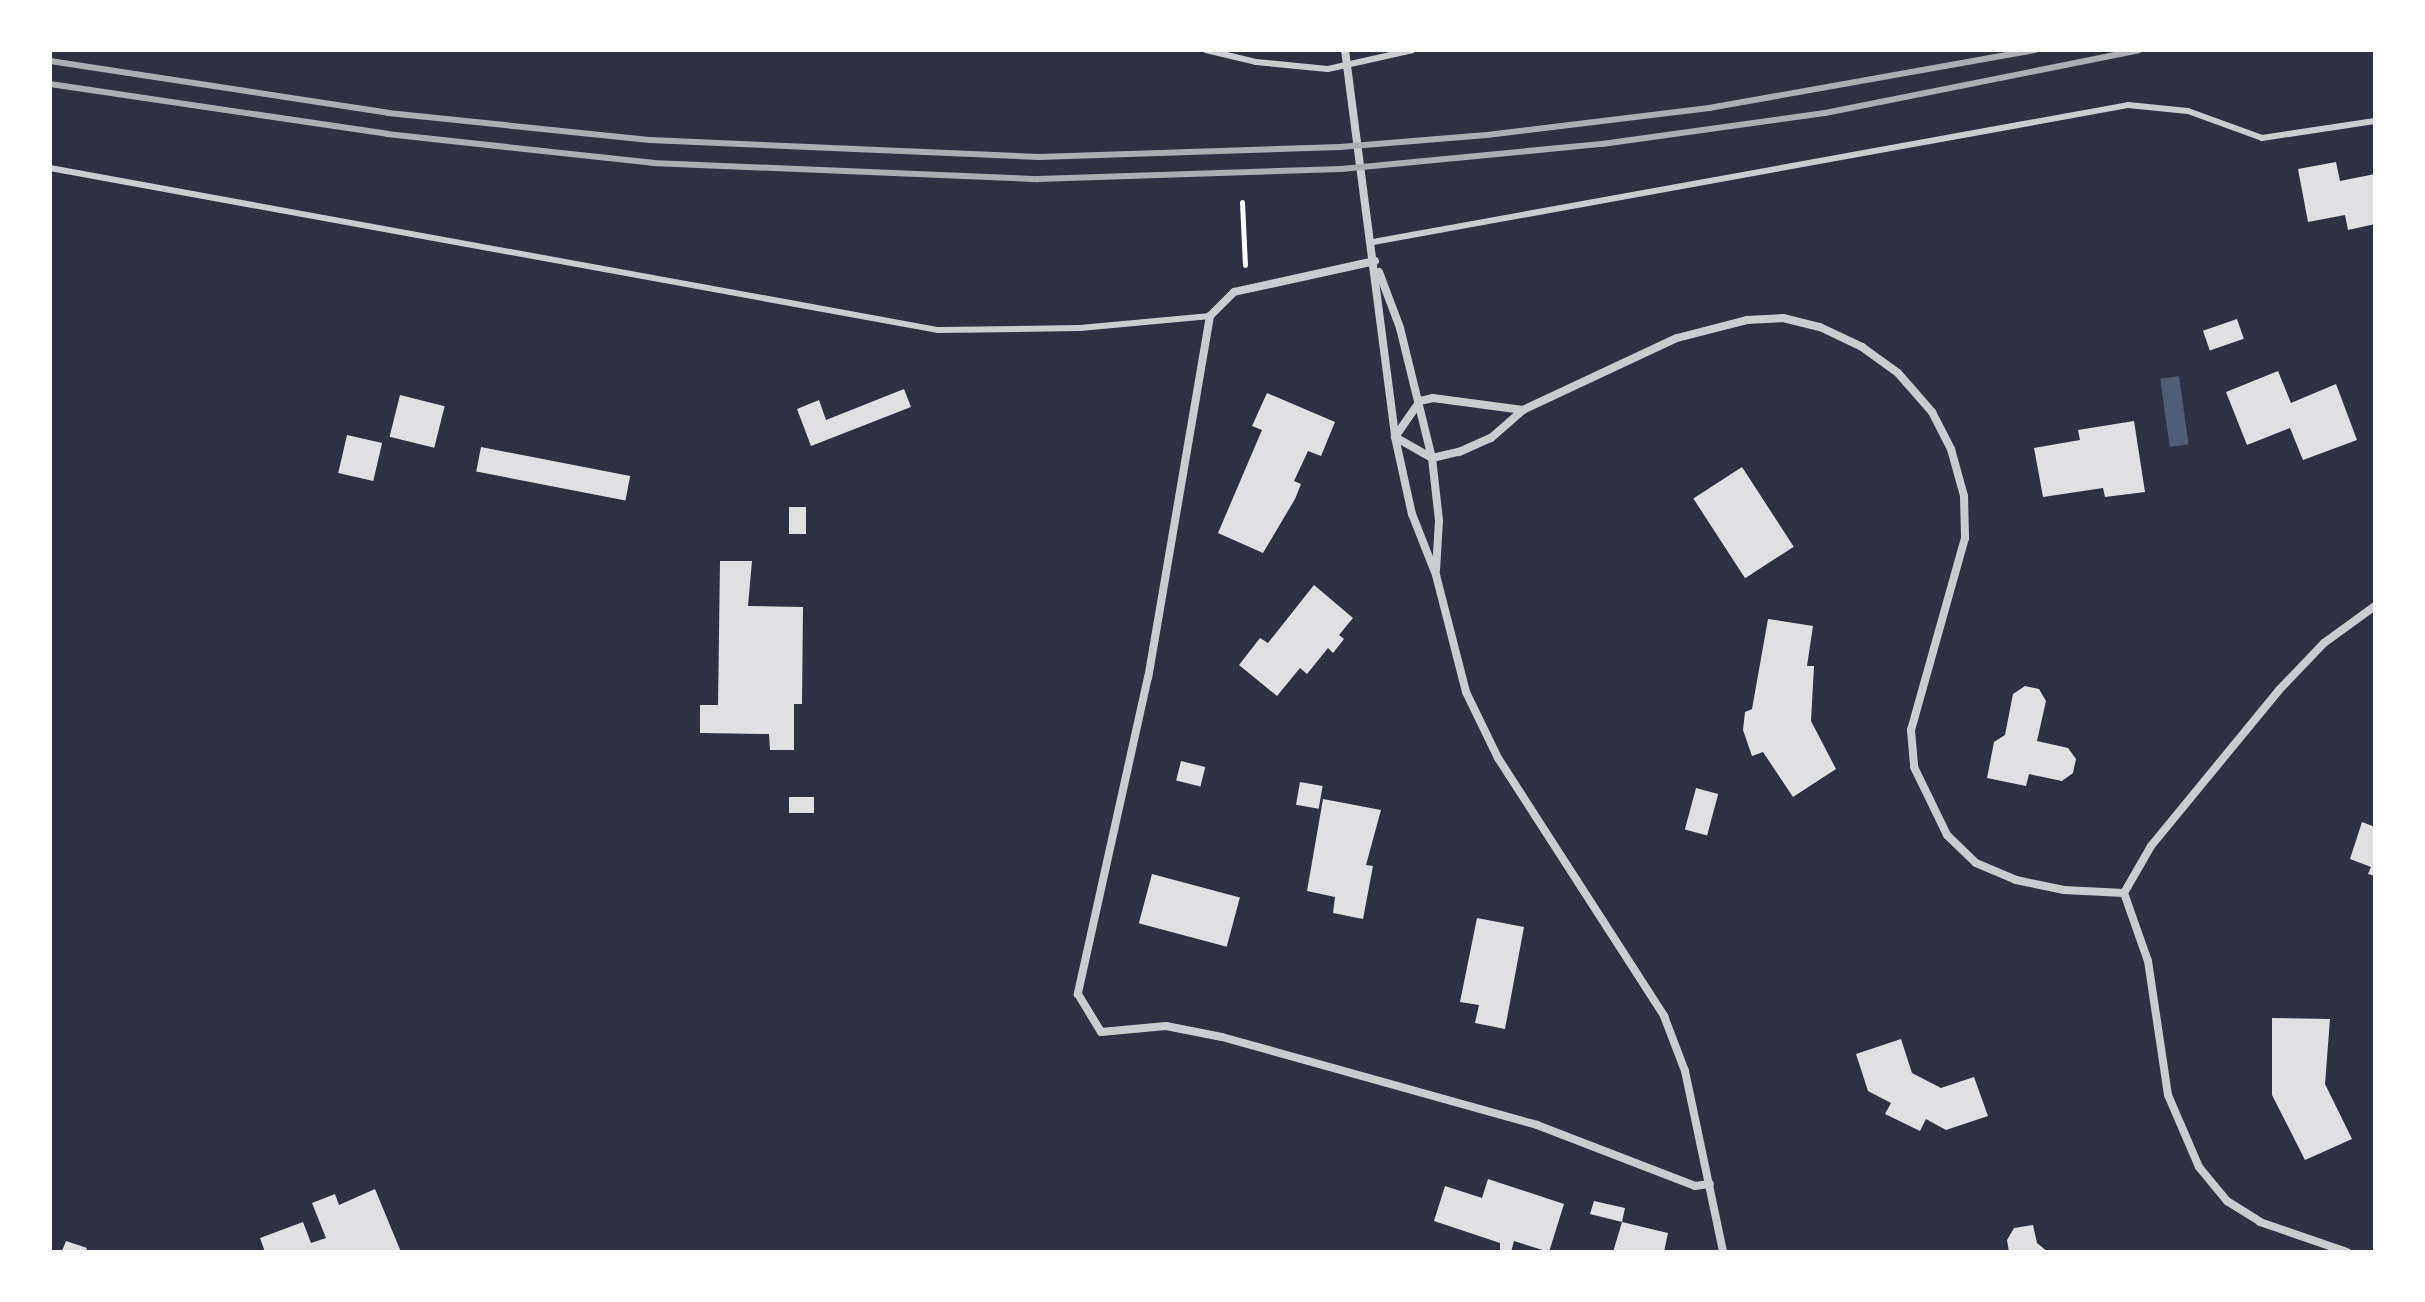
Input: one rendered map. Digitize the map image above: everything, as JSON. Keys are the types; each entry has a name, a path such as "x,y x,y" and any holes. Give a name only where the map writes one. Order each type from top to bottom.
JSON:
{"street":[{"path":"1345,50 1350,67 1373,242 1380,347 1395,437 1412,514 1436,575 1466,692 1498,758 1664,1016 1685,1071 1723,1252"},
{"path":"1375,261 1234,292 1210,316 1148,677 1085,946 1078,994 1101,1032 1166,1026 1222,1037 1537,1125 1695,1186 1710,1184"},
{"path":"1375,261 1420,401 1432,458 1439,520 1436,575"},
{"path":"1395,437 1432,458 1491,438 1523,410 1677,338 1747,320 1783,318 1820,327 1862,347 1898,373 1932,412 1951,449 1964,496 1965,538 1911,730 1914,767 1928,804 1947,835 1976,863 2016,880 2064,890 2124,893"},
{"path":"1420,401 1470,401 1523,410"},
{"path":"1395,437 1420,401"},
{"path":"2347,1252 2260,1222 2227,1201 2199,1167 2168,1095 2148,961 2124,893 2151,846 2279,690 2324,643 2375,606"}],"lane":[{"path":"1206,50 1256,62 1350,67 1413,50"},
{"path":"1373,242 2128,105 2188,111 2262,138 2375,121"},
{"path":"50,168 938,330 1080,328 1210,316"}],"path":[{"path":"1242,202 1242,232"}],"water":[{"path":"2179,376 2189,444 2170,447 2160,379"}],"building":[{"path":"2336,162 2340,181 2375,174 2375,224 2348,230 2345,215 2308,222 2298,169"},
{"path":"2237,319 2244,339 2210,351 2203,331"},
{"path":"2278,371 2291,403 2336,384 2357,440 2303,460 2290,428 2247,445 2226,392"},
{"path":"904,389 911,407 811,446 797,409 819,400 826,420"},
{"path":"1267,393 1335,422 1321,456 1308,451 1294,481 1301,484 1295,499 1263,553 1218,533 1262,430 1252,426"},
{"path":"400,395 445,406 434,448 390,437"},
{"path":"2134,421 2145,492 2105,497 2103,488 2043,497 2034,448 2080,440 2078,430"},
{"path":"347,435 382,443 373,481 338,473"},
{"path":"481,447 630,476 625,501 476,472"},
{"path":"1742,467 1794,547 1745,578 1693,499"},
{"path":"789,507 806,507 806,534 789,534"},
{"path":"720,561 752,561 748,606 803,607 802,704 794,704 794,750 770,750 769,734 700,733 700,705 718,705"},
{"path":"1314,585 1353,618 1339,635 1344,639 1333,653 1328,648 1307,674 1300,668 1277,696 1239,665 1260,638 1268,643"},
{"path":"1768,619 1813,626 1807,666 1814,666 1811,721 1836,769 1793,797 1763,752 1752,756 1743,730 1745,712 1752,709"},
{"path":"2025,686 2039,689 2046,701 2037,741 2068,748 2076,759 2073,773 2062,781 2029,774 2026,786 1987,778 1994,742 2005,735 2013,694"},
{"path":"1181,761 1205,767 1200,786 1176,780"},
{"path":"1300,782 1323,786 1319,809 1296,805"},
{"path":"1696,788 1718,794 1707,835 1685,830"},
{"path":"789,797 814,797 814,813 789,813"},
{"path":"1323,799 1381,810 1366,865 1373,866 1363,919 1333,913 1335,897 1307,891"},
{"path":"2362,822 2375,827 2375,876 2368,874 2371,867 2350,859"},
{"path":"1152,874 1240,898 1227,947 1139,923"},
{"path":"1477,918 1524,927 1505,1029 1475,1023 1479,1005 1460,1002"},
{"path":"2272,1018 2330,1019 2325,1084 2352,1139 2305,1160 2272,1095"},
{"path":"1901,1039 1912,1073 1941,1088 1974,1077 1988,1116 1946,1130 1926,1119 1920,1131 1885,1114 1891,1103 1868,1091 1856,1054"},
{"path":"1488,1179 1564,1204 1549,1252 1514,1241 1511,1252 1500,1252 1500,1243 1434,1221 1445,1186 1482,1198"},
{"path":"375,1189 401,1252 265,1252 260,1238 303,1222 311,1243 326,1238 312,1203 335,1194 339,1205"},
{"path":"1594,1201 1625,1208 1622,1222 1590,1214"},
{"path":"1622,1222 1668,1233 1664,1252 1613,1252"},
{"path":"2033,1225 2037,1243 2048,1252 2009,1252 2007,1240 2014,1228"},
{"path":"66,1241 87,1248 86,1252 55,1252 62,1251"}],"railway":[{"path":"50,61 388,113 650,140 1039,157 1340,147 1487,135 1709,108 2036,50"},
{"path":"50,84 387,134 652,163 1038,179 1341,169 1602,144 1825,113 2139,50"}]}
